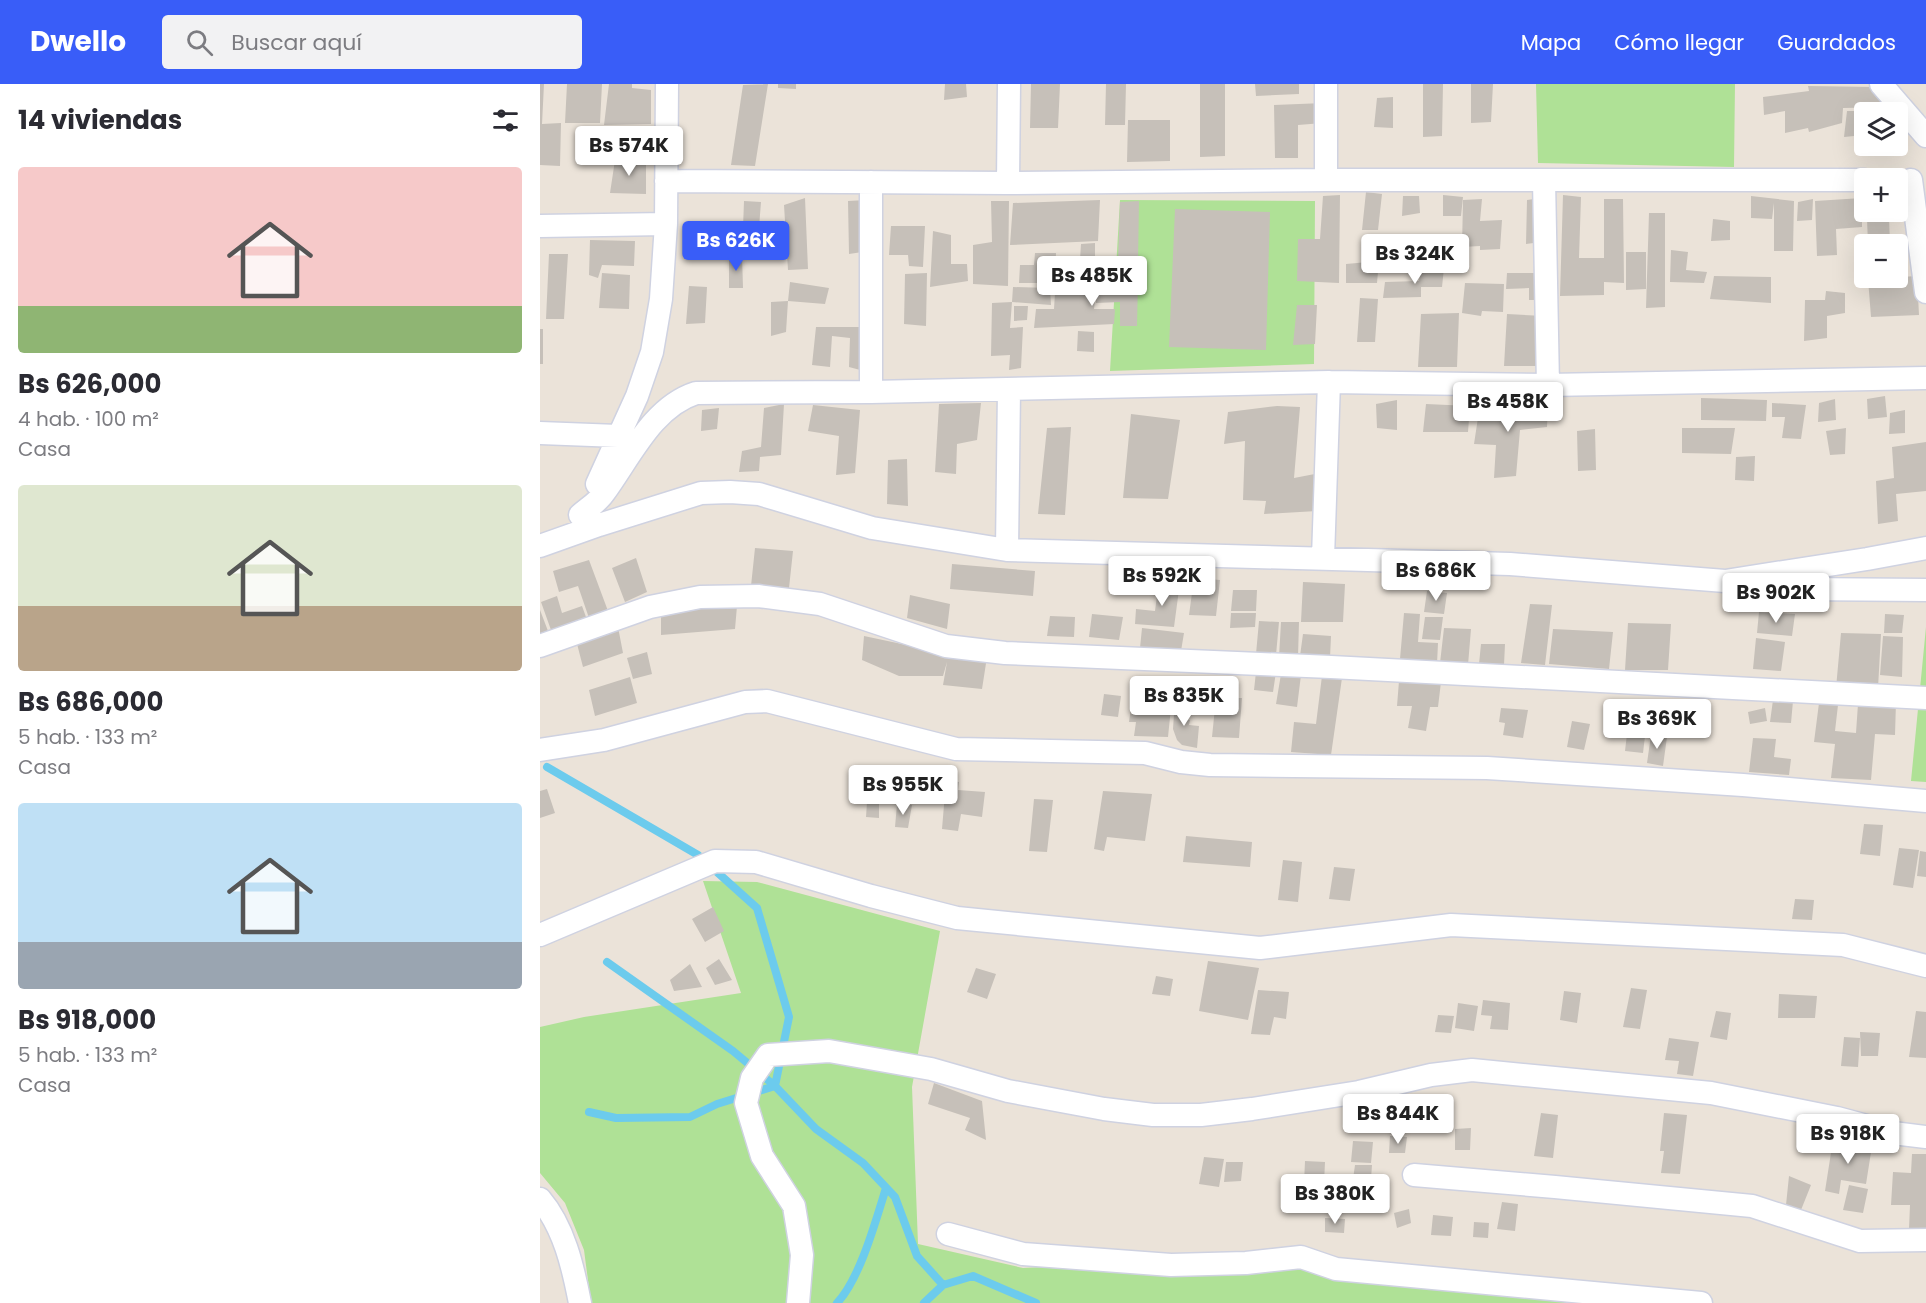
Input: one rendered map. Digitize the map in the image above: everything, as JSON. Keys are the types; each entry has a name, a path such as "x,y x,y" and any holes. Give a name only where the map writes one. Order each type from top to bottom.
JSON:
{"street":[{"path":"580,515 598,483 637,396 652,352 661,299 666,224 667,84"},
{"path":"1008,183 1009,84"},
{"path":"1326,84 1326,180"},
{"path":"1881,84 1926,136"},
{"path":"1912,179 1926,292"},
{"path":"666,181 1008,183 1326,180 1854,180"},
{"path":"1544,180 1548,385"},
{"path":"871,182 871,392"},
{"path":"540,226 666,224"},
{"path":"540,545 602,496 637,444 666,409 681,398 696,393 871,392 1329,382 1548,385 1926,378"},
{"path":"1323,558 1329,382"},
{"path":"1007,550 1009,389"},
{"path":"540,433 618,436"},
{"path":"540,545 701,494 730,492 759,494 872,528 1007,550 1510,564 1797,589 1926,590"},
{"path":"1725,581 1926,548"},
{"path":"540,646 650,607 700,597 759,596 820,604 946,646 1005,653 1331,667 1926,698"},
{"path":"540,750 604,740 745,702 767,701 956,749 1145,753 1181,762 1210,765 1487,768 1743,785 1926,801"},
{"path":"540,935 715,861 756,862 871,896 957,918 1260,948 1451,925 1843,945 1926,966"},
{"path":"798,1303 802,1255 794,1206 762,1155 746,1103 752,1078 768,1055 829,1051 931,1069 1008,1091 1104,1109 1154,1115 1201,1115 1252,1109 1359,1092 1431,1075 1472,1070 1711,1093 1837,1118 1893,1133 1926,1137"},
{"path":"1414,1175 1555,1186 1752,1206 1860,1240 1926,1240"},
{"path":"540,1198 550,1210 572,1263 580,1303"},
{"path":"948,1234 1023,1254 1171,1265 1246,1263 1301,1257 1336,1269 1701,1303"}],"green space":[{"path":"1536,84 1735,84 1734,167 1538,163"},
{"path":"1120,200 1315,201 1314,364 1110,371"},
{"path":"1926,627 1926,782 1911,781"},
{"path":"703,881 757,882 940,931 912,1087 918,1244 1023,1268 1123,1263 1277,1266 1626,1303 591,1303 584,1250 565,1203 540,1173 540,1027 584,1017 741,993"}],"building":[{"path":"540,84 544,84 542,124 561,123 560,166 540,165"},
{"path":"567,84 602,84 600,123 565,123"},
{"path":"609,84 632,84 632,88 651,90 651,124 604,125"},
{"path":"768,84 755,166 731,165 743,85"},
{"path":"778,84 796,84 796,89 778,88"},
{"path":"945,84 966,84 967,97 944,100"},
{"path":"1031,84 1060,84 1058,128 1030,128"},
{"path":"1106,84 1126,84 1125,125 1105,125"},
{"path":"1200,84 1225,84 1225,156 1200,157"},
{"path":"1255,84 1299,84 1299,94 1256,96"},
{"path":"1423,84 1443,84 1442,136 1423,137"},
{"path":"1471,84 1493,84 1491,122 1471,123"},
{"path":"1808,86 1875,87 1888,102 1854,102 1854,108 1843,108 1842,123 1809,132 1808,128 1785,133 1785,111 1764,115 1763,97 1809,91"},
{"path":"1393,97 1393,128 1374,127 1377,98"},
{"path":"1324,103 1323,123 1298,125 1298,158 1275,158 1274,105"},
{"path":"1847,111 1854,111 1854,136 1844,137"},
{"path":"1128,120 1170,120 1170,161 1127,162"},
{"path":"615,160 646,161 646,194 610,193"},
{"path":"1366,192 1382,194 1378,230 1362,230"},
{"path":"1340,195 1339,283 1297,281 1298,239 1320,239 1323,196"},
{"path":"1443,195 1463,197 1461,216 1443,216"},
{"path":"1563,195 1581,197 1579,258 1604,258 1604,199 1623,199 1624,283 1604,282 1604,295 1560,296"},
{"path":"1403,196 1419,196 1420,213 1402,216"},
{"path":"1751,196 1794,201 1793,251 1774,251 1774,203 1772,219 1751,218"},
{"path":"805,198 808,269 788,270 784,205"},
{"path":"1541,198 1541,242 1526,244 1527,200"},
{"path":"1482,199 1480,221 1502,220 1500,249 1480,250 1480,246 1462,247 1463,200"},
{"path":"1813,199 1812,220 1797,221 1798,202"},
{"path":"1854,199 1854,222 1862,222 1862,227 1836,229 1837,255 1817,256 1815,201"},
{"path":"866,200 869,251 849,254 848,201"},
{"path":"1100,200 1098,241 1010,245 1013,203"},
{"path":"744,201 761,202 757,253 742,255"},
{"path":"991,201 1009,201 1008,286 973,284 973,245 992,242"},
{"path":"1139,201 1138,262 1118,262 1120,202"},
{"path":"1175,209 1270,212 1266,350 1169,347"},
{"path":"1649,213 1665,213 1665,307 1646,308"},
{"path":"1713,219 1730,221 1730,240 1711,241"},
{"path":"1867,222 1889,222 1890,234 1868,234"},
{"path":"891,226 925,226 923,267 909,266 908,255 889,255"},
{"path":"933,231 951,235 951,264 967,264 968,281 930,287"},
{"path":"590,240 635,241 634,266 602,265 598,278 589,275"},
{"path":"1095,243 1095,259 1080,260 1081,244"},
{"path":"1671,250 1688,252 1686,270 1707,272 1704,283 1670,282"},
{"path":"1626,252 1646,252 1646,289 1626,290"},
{"path":"1035,253 1056,253 1055,283 1019,283 1020,265 1034,265"},
{"path":"549,254 568,254 564,319 546,319"},
{"path":"742,255 743,288 729,288 729,258"},
{"path":"1379,261 1377,283 1346,283 1346,264"},
{"path":"1444,268 1442,287 1421,287 1421,297 1383,298 1385,282 1419,281 1421,269"},
{"path":"602,273 630,275 629,309 599,308"},
{"path":"927,273 926,326 904,324 905,274"},
{"path":"1507,273 1541,273 1540,300 1529,300 1529,288 1506,289"},
{"path":"1714,276 1771,277 1771,303 1710,299"},
{"path":"1917,276 1919,315 1871,317 1869,288 1908,288 1908,277"},
{"path":"1138,281 1137,326 1120,326 1120,302 1096,303 1095,283"},
{"path":"790,282 829,288 825,304 788,301"},
{"path":"1465,283 1504,284 1503,312 1482,311 1481,316 1462,313"},
{"path":"689,286 707,287 705,323 686,324"},
{"path":"1013,287 1050,288 1051,305 1012,302"},
{"path":"1096,291 1094,309 1115,309 1114,324 1034,328 1036,309 1054,309 1055,293"},
{"path":"1826,291 1845,293 1845,313 1827,316 1827,338 1804,341 1805,300 1825,300"},
{"path":"1360,298 1378,299 1375,342 1357,342"},
{"path":"788,301 786,332 771,336 771,302"},
{"path":"1012,302 1010,328 1023,327 1021,368 1009,370 1010,355 991,356 992,303"},
{"path":"1297,305 1317,305 1315,344 1293,345"},
{"path":"1014,306 1028,306 1027,320 1014,321"},
{"path":"1459,313 1457,367 1418,367 1421,314"},
{"path":"1507,314 1543,316 1539,366 1504,366"},
{"path":"816,327 867,327 864,371 849,367 850,338 832,336 830,367 812,365"},
{"path":"540,329 543,329 543,364 540,364"},
{"path":"1078,331 1094,332 1094,352 1077,351"},
{"path":"1885,396 1887,417 1868,419 1867,399"},
{"path":"1701,398 1767,400 1766,421 1701,420"},
{"path":"1835,399 1836,420 1818,422 1819,403"},
{"path":"1397,400 1397,430 1377,428 1376,404"},
{"path":"981,403 977,440 957,444 956,474 935,472 939,404"},
{"path":"1548,403 1547,427 1520,430 1516,476 1494,478 1496,445 1474,444 1479,411"},
{"path":"1772,403 1806,405 1801,439 1782,438 1785,417 1772,417"},
{"path":"784,404 781,455 760,457 759,471 739,472 742,451 761,447 764,408"},
{"path":"1426,404 1470,406 1468,432 1423,432"},
{"path":"813,405 860,410 855,473 836,475 839,436 808,431"},
{"path":"1277,406 1300,407 1294,478 1320,473 1317,511 1264,514 1266,501 1243,500 1245,441 1224,444 1228,412"},
{"path":"719,408 717,429 701,431 702,410"},
{"path":"1905,410 1905,433 1889,434 1890,413"},
{"path":"1131,414 1180,420 1168,499 1123,498"},
{"path":"1071,427 1065,515 1038,514 1047,428"},
{"path":"1682,428 1735,428 1731,454 1682,453"},
{"path":"1846,428 1845,454 1830,455 1826,431"},
{"path":"1595,429 1596,470 1578,471 1577,431"},
{"path":"1926,442 1926,491 1896,494 1898,521 1878,524 1876,481 1894,478 1892,447"},
{"path":"1755,456 1754,481 1735,480 1736,457"},
{"path":"907,459 908,506 887,504 888,460"},
{"path":"755,548 793,551 789,588 751,586"},
{"path":"636,558 647,592 625,602 612,568"},
{"path":"589,560 608,611 589,618 578,586 559,592 553,571"},
{"path":"952,564 1035,571 1033,596 950,589"},
{"path":"1194,578 1220,580 1216,616 1189,615"},
{"path":"1159,580 1180,582 1174,627 1135,624 1136,609 1155,611"},
{"path":"1303,582 1345,584 1343,622 1301,622"},
{"path":"1233,590 1257,590 1256,611 1231,611"},
{"path":"1427,591 1447,593 1444,614 1424,612"},
{"path":"910,595 950,604 947,629 907,618"},
{"path":"557,596 562,613 582,606 586,617 551,630 541,602"},
{"path":"1530,604 1552,605 1545,665 1521,663"},
{"path":"737,606 735,629 661,635 661,611"},
{"path":"540,610 548,631 540,635"},
{"path":"1759,612 1795,614 1792,636 1757,633"},
{"path":"1231,613 1256,613 1255,627 1230,628"},
{"path":"1404,613 1420,614 1418,642 1438,643 1437,664 1402,662 1400,659"},
{"path":"1092,614 1123,617 1119,640 1089,637"},
{"path":"1885,614 1904,615 1902,633 1884,633"},
{"path":"1050,616 1075,617 1074,637 1047,636"},
{"path":"1425,617 1443,617 1440,640 1422,639"},
{"path":"1259,621 1279,622 1276,655 1256,654"},
{"path":"1281,622 1299,622 1298,657 1279,657"},
{"path":"1628,623 1671,624 1668,670 1625,670"},
{"path":"618,627 623,653 583,667 576,640"},
{"path":"1142,628 1184,633 1181,651 1140,648"},
{"path":"1444,628 1471,629 1468,665 1440,663"},
{"path":"1553,629 1613,632 1609,669 1549,664"},
{"path":"1841,633 1881,634 1878,688 1836,688"},
{"path":"1303,634 1331,636 1330,658 1300,656"},
{"path":"864,636 949,654 987,657 982,689 943,685 947,662 943,676 899,676 862,660"},
{"path":"1883,636 1903,637 1902,677 1880,675"},
{"path":"1756,638 1785,642 1781,671 1753,669"},
{"path":"1481,644 1505,644 1504,665 1479,664"},
{"path":"647,652 652,674 633,679 627,658"},
{"path":"1256,672 1276,672 1273,692 1254,690"},
{"path":"1281,674 1301,675 1297,707 1276,704"},
{"path":"1322,676 1342,678 1331,755 1291,752 1294,722 1316,724"},
{"path":"630,677 637,703 595,716 589,690"},
{"path":"1399,681 1441,682 1438,707 1430,707 1426,731 1408,728 1412,706 1397,706"},
{"path":"1134,685 1173,688 1168,737 1134,736 1136,722 1129,722"},
{"path":"1104,694 1121,696 1118,717 1101,715"},
{"path":"1216,698 1242,698 1239,738 1212,737"},
{"path":"1175,700 1185,701 1184,719 1190,720 1189,725 1199,726 1197,748 1182,745 1177,740 1173,729"},
{"path":"1773,700 1793,701 1791,723 1770,722"},
{"path":"1896,702 1895,735 1875,734 1871,780 1831,778 1835,744 1814,742 1819,703 1838,705 1835,731 1856,733 1858,704"},
{"path":"1501,708 1528,710 1523,738 1503,735 1505,723 1499,722"},
{"path":"1765,708 1767,721 1750,724 1748,712"},
{"path":"1572,721 1590,724 1584,750 1567,747"},
{"path":"1627,734 1645,736 1643,753 1625,751"},
{"path":"1651,735 1667,737 1663,766 1647,763"},
{"path":"1753,738 1776,739 1774,757 1791,759 1789,775 1749,772"},
{"path":"946,781 959,782 958,790 985,792 982,817 961,814 958,831 942,829"},
{"path":"547,789 555,813 540,818 540,791"},
{"path":"1103,791 1152,794 1145,841 1107,837 1104,851 1094,849"},
{"path":"1034,799 1053,800 1047,852 1029,851"},
{"path":"867,802 879,803 879,818 866,817"},
{"path":"897,804 912,805 908,828 895,827"},
{"path":"1864,824 1883,825 1880,856 1860,854"},
{"path":"1186,836 1252,842 1250,867 1183,862"},
{"path":"1899,848 1919,850 1913,888 1893,885"},
{"path":"1920,851 1926,852 1926,877 1917,876"},
{"path":"1283,860 1302,862 1298,902 1278,900"},
{"path":"1334,867 1355,869 1350,901 1329,899"},
{"path":"1795,899 1814,900 1812,920 1792,919"},
{"path":"713,907 724,931 705,942 692,919"},
{"path":"719,959 732,980 715,985 706,968"},
{"path":"1208,961 1259,968 1248,1020 1199,1011"},
{"path":"690,964 702,987 674,991 670,980"},
{"path":"976,968 996,974 987,999 967,992"},
{"path":"1156,976 1173,979 1170,996 1152,994"},
{"path":"1631,988 1647,990 1640,1029 1623,1027"},
{"path":"1258,990 1289,992 1286,1019 1274,1017 1270,1035 1251,1034"},
{"path":"1564,991 1581,993 1577,1023 1560,1020"},
{"path":"1779,994 1817,996 1815,1018 1778,1018"},
{"path":"1483,1000 1510,1003 1508,1030 1490,1029 1492,1016 1481,1015"},
{"path":"1458,1003 1478,1006 1474,1031 1455,1028"},
{"path":"1716,1011 1731,1013 1727,1040 1710,1037"},
{"path":"1916,1011 1926,1012 1926,1058 1909,1057"},
{"path":"1438,1015 1454,1016 1451,1033 1435,1032"},
{"path":"1860,1032 1880,1033 1878,1056 1861,1056"},
{"path":"1844,1037 1860,1038 1858,1067 1841,1066"},
{"path":"1669,1038 1699,1042 1693,1076 1677,1074 1679,1061 1665,1060"},
{"path":"934,1083 982,1101 986,1140 965,1130 970,1118 928,1104"},
{"path":"1541,1113 1558,1115 1553,1158 1534,1156"},
{"path":"1664,1113 1687,1115 1680,1174 1661,1173 1664,1151 1660,1151"},
{"path":"1471,1128 1470,1150 1455,1150 1455,1129"},
{"path":"1390,1136 1407,1137 1405,1153 1389,1153"},
{"path":"1833,1140 1872,1146 1866,1184 1841,1180 1839,1194 1825,1191"},
{"path":"1353,1141 1373,1142 1371,1163 1351,1162"},
{"path":"1912,1154 1926,1154 1926,1231 1909,1229 1910,1205 1891,1205 1893,1172 1911,1173"},
{"path":"1204,1157 1224,1159 1219,1187 1199,1184"},
{"path":"1305,1161 1325,1162 1324,1183 1304,1184"},
{"path":"1226,1162 1243,1162 1241,1181 1224,1182"},
{"path":"1355,1165 1372,1165 1371,1179 1353,1179"},
{"path":"1789,1176 1811,1185 1801,1210 1786,1205"},
{"path":"1849,1185 1868,1189 1863,1213 1843,1210"},
{"path":"1502,1202 1518,1204 1515,1231 1497,1229"},
{"path":"1409,1209 1411,1223 1397,1228 1394,1213"},
{"path":"1433,1215 1453,1217 1451,1236 1431,1235"},
{"path":"1325,1218 1345,1219 1344,1233 1325,1232"},
{"path":"1474,1222 1489,1223 1488,1238 1473,1237"}],"waterway":[{"path":"547,767 698,855 757,908 789,1017 775,1086 816,1129 863,1163 895,1197 917,1256 943,1285"},
{"path":"607,962 733,1051 775,1086"},
{"path":"589,1112 616,1118 690,1117 717,1104 775,1086"},
{"path":"837,1303 860,1265 886,1188"},
{"path":"924,1303 943,1285 973,1276 1036,1303"}]}
